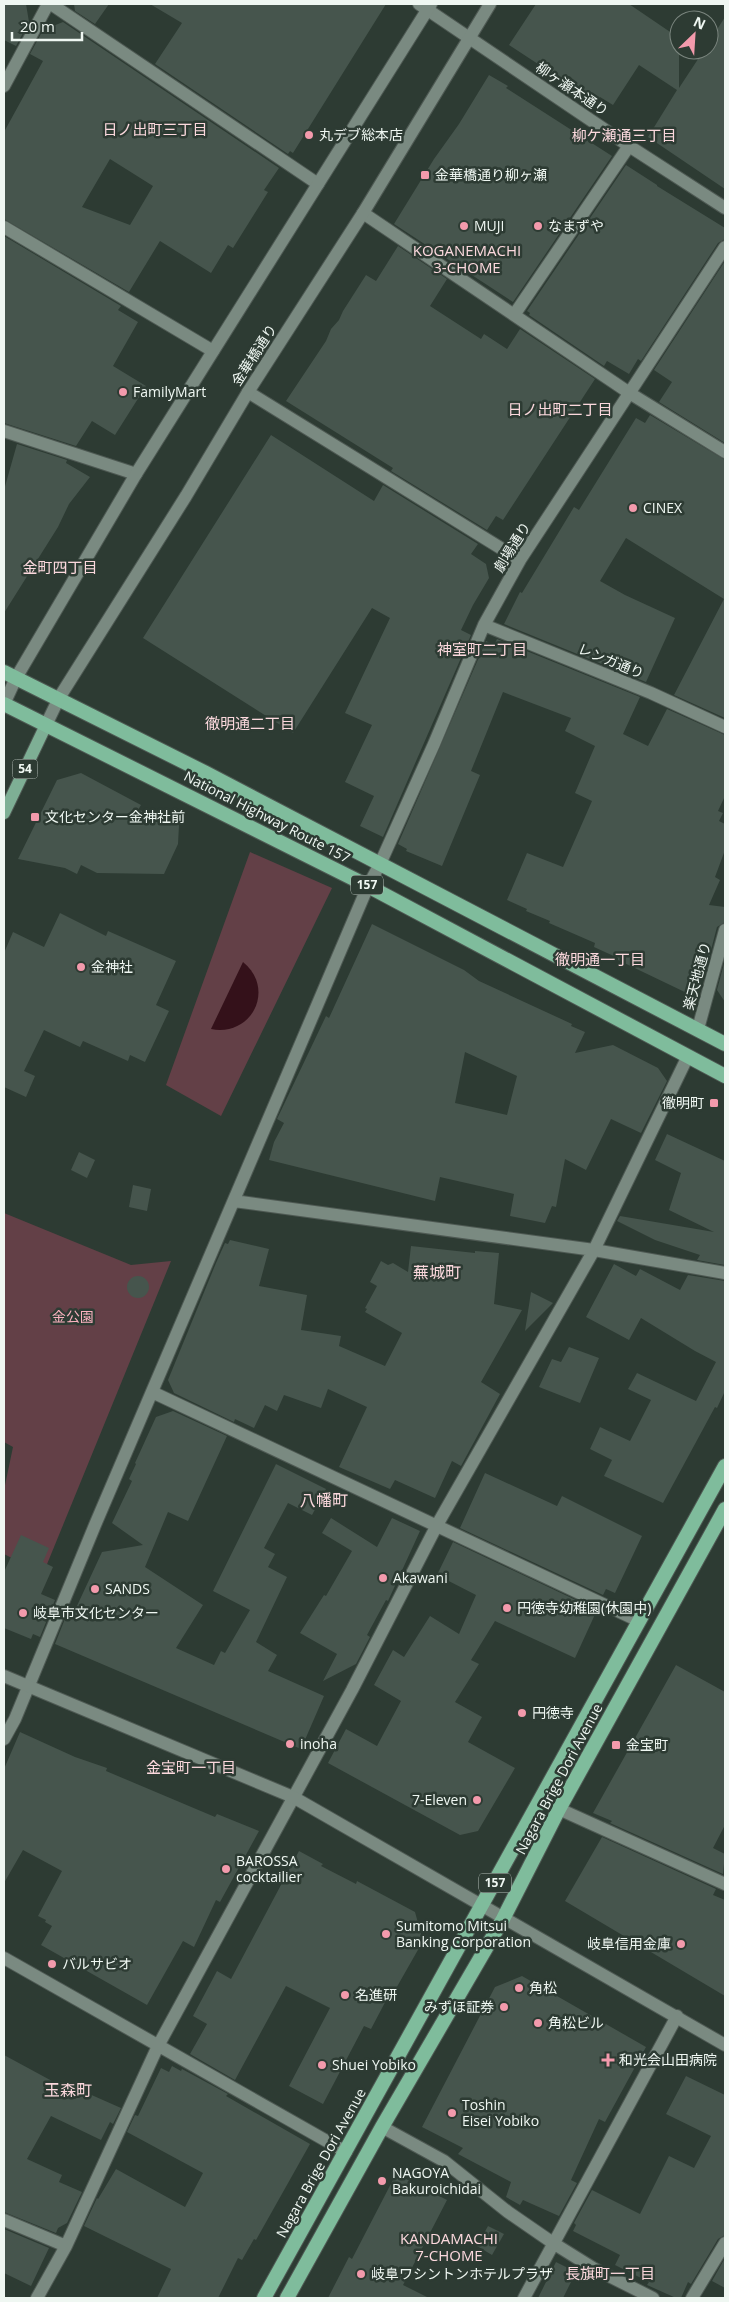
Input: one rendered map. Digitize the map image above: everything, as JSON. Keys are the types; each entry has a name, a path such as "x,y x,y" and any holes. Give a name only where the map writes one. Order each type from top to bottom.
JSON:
{"highway":[{"name":"National Highway Route 157","path":"10,675 59,698 725,1044"},
{"name":"National Highway Route 157","path":"4,704 368,886 725,1076"},
{"name":"Nagara Brige Dori Avenue","path":"264,2298 725,1466"},
{"name":"Nagara Brige Dori Avenue","path":"287,2298 382,2127 503,1919 559,1809 725,1509"}],"main road":[{"name":"54","path":"4,813 46,725"}],"street":[{"path":"4,86 50,4 318,184"},
{"name":"金華橋通り","path":"46,725 59,698 181,504 248,392 363,213 490,4"},
{"path":"4,704 10,675 318,184 426,6"},
{"name":"柳ヶ瀬本通り","path":"426,6 629,146 725,208"},
{"path":"514,315 629,146"},
{"path":"363,213 631,394 725,452"},
{"path":"4,227 213,351"},
{"name":"劇場通り","path":"4,1738 16,1719 95,1526 368,886 380,864 484,625 520,560 631,394 725,247"},
{"path":"248,392 520,560"},
{"path":"4,431 136,474"},
{"name":"レンガ通り","path":"484,625 651,693 725,727"},
{"name":"楽天地通り","path":"698,1029 725,930"},
{"path":"38,2298 66,2246 158,2046 352,1690 437,1525 594,1250 688,1056"},
{"path":"234,1201 594,1250 725,1273"},
{"path":"152,1392 639,1621"},
{"path":"4,1676 293,1798 725,2045"},
{"path":"559,1809 725,1884"},
{"path":"4,1958 346,2152"},
{"path":"524,2298 677,2016"},
{"path":"382,2127 444,2161 508,2212 553,2243 593,2268 653,2298"},
{"path":"4,2220 66,2246"},
{"path":"692,2298 725,2243"}],"green space":[{"path":"250,852 332,888 221,1116 166,1085"},
{"name":"金公園","path":"4,1213 131,1265 171,1261 43,1574 4,1554 4,1490 13,1447 4,1442"}],"shaded area":[{"path":"243,962 253,973 258,985 255,1009 238,1026 226,1030 211,1029"}],"building":[{"path":"4,4 26,4 29,22 16,46 4,40"},
{"path":"74,4 109,4 95,24 75,11"},
{"path":"150,4 386,4 293,153 290,151 288,154 155,64 182,23"},
{"path":"536,4 629,4 669,31 669,60 679,60 679,88 697,60 719,60 719,26 725,17 725,189 648,137 677,90 639,65 613,105 600,97 596,102 509,45"},
{"path":"63,22 279,168 264,190 268,192 233,248 228,245 211,273 160,241 129,292 4,219 4,132 43,61 30,54 43,30","holes":["110,159 153,186 130,225 82,207"]},
{"path":"489,75 508,86 506,88 612,156 513,302 394,224"},
{"path":"626,165 725,228 725,239 718,243 641,361 638,359 629,374 607,361 604,366 529,315 530,313 527,311"},
{"path":"4,236 121,306 118,310 138,322 113,366 146,386 115,435 92,421 76,446 4,423"},
{"path":"398,246 447,279 430,306 481,339 484,334 507,349 520,329 595,379 503,520 496,516 487,530 391,471 393,468 286,401 326,341 331,329 339,320 366,275 376,281"},
{"path":"725,261 725,443 659,402 672,382 654,370"},
{"path":"650,415 725,460 725,718 674,695 724,599 626,538 600,581 675,618 646,682 504,624 520,592 522,593 574,507 579,510 636,418 645,423"},
{"path":"271,435 374,501 383,485 478,544 471,554 486,564 489,578 461,630 471,635 383,837 360,826 374,796 345,782 372,725 345,713 390,618 372,608 293,733 143,638"},
{"path":"17,444 67,460 66,463 90,477 69,504 58,527 4,613 4,490"},
{"path":"497,639 640,697 623,734 648,746 667,709 725,735 725,796 718,811 723,813 719,821 725,824 725,850 715,877 720,880 709,905 725,907 725,922 717,927 705,973 701,967 691,995 618,960 618,958 594,947 595,943 549,923 550,921 526,911 527,909 507,900 527,853 563,867 592,801 575,793 595,746 565,731 571,718 503,692 471,771 480,775 442,866 406,851 407,849 398,844 486,641 494,645"},
{"path":"81,773 141,805 138,810 165,816 179,825 178,844 164,874 97,873 81,865 77,874 65,868 18,859 57,780"},
{"path":"60,913 106,936 108,931 176,961 156,1005 169,1011 145,1062 130,1055 128,1061 83,1041 80,1047 44,1030 24,1071 35,1076 26,1097 4,1087 4,953 13,932 44,947"},
{"path":"372,924 464,970 479,981 572,1024 571,1026 585,1032 575,1053 613,1045 658,1068 667,1081 641,1133 611,1119 586,1170 565,1159 556,1207 552,1206 545,1223 510,1216 514,1194 440,1177 435,1201 269,1160 274,1142 284,1123 277,1119 326,1016 329,1018","holes":["465,1052 517,1076 507,1115 455,1103"]},
{"path":"725,960 725,1002 717,990"},
{"path":"667,1134 725,1161 725,1265 697,1260 700,1255 655,1240 617,1221 620,1216 714,1232 669,1210 681,1173 655,1160"},
{"path":"79,1152 95,1160 87,1178 71,1170"},
{"path":"133,1185 151,1189 147,1211 129,1207"},
{"path":"230,1240 269,1249 259,1286 307,1295 301,1330 341,1336 339,1346 385,1366 402,1333 365,1312 367,1309 365,1308 377,1286 370,1282 381,1261 388,1265 393,1263 408,1272 411,1246 475,1253 475,1251 499,1253 494,1304 522,1310 481,1382 500,1394 461,1466 452,1461 435,1498 395,1480 390,1489 339,1467 367,1407 328,1389 321,1408 284,1395 277,1411 265,1405 254,1428 235,1419 234,1422 174,1393 168,1380 216,1263 225,1243 228,1244"},
{"path":"614,1264 636,1276 640,1269 680,1290 688,1275 725,1281 725,1391 663,1503 604,1476 612,1460 590,1449 600,1427 630,1441 651,1400 628,1389 637,1373 696,1401 716,1362 641,1318 629,1340 586,1317"},
{"path":"138,1276 146,1279 149,1287 146,1295 138,1298 130,1295 127,1287 130,1279"},
{"path":"531,1292 553,1303 525,1331"},
{"path":"569,1347 599,1358 580,1403 539,1387 552,1359 561,1362"},
{"path":"173,1411 227,1436 188,1521 168,1512 145,1567 203,1605 176,1648 214,1665 221,1651 225,1653 250,1610 213,1591 276,1464 326,1489 312,1515 288,1503 264,1548 275,1554 268,1567 287,1577 256,1642 277,1655 268,1671 324,1696 301,1749 55,1644 70,1606 76,1608 102,1552 143,1545 112,1523 132,1481 129,1479 135,1463 156,1417"},
{"path":"485,1473 557,1506 562,1496 642,1536 615,1593 606,1589 603,1595 460,1528"},
{"path":"331,1518 377,1547 392,1518 420,1531 388,1601 386,1600 367,1635 370,1637 356,1664 323,1681 337,1654 300,1633 324,1595 326,1596 352,1551 322,1533"},
{"path":"21,1535 49,1548 43,1562 53,1567 41,1594 55,1600 40,1637 33,1634 31,1639 4,1628 4,1572"},
{"path":"453,1542 597,1610 575,1658 495,1621 471,1660 479,1664 455,1702 482,1717 468,1742 515,1768 478,1831 460,1835 328,1763 346,1729 377,1746 401,1701 374,1685 393,1650 404,1657 430,1616 459,1634 476,1595 437,1575"},
{"path":"676,1665 725,1692 725,1825 713,1848 725,1854 723,1874 610,1823 612,1821 593,1813"},
{"path":"20,1732 75,1757 107,1768 106,1771 215,1817 217,1814 259,1831 220,1902 216,1900 194,1947 183,1941 147,2005 41,1945 52,1926 38,1916 62,1871 23,1850 4,1883 4,1769"},
{"name":"岐阜信用金庫","path":"602,1837 716,1889 713,1895 725,1900 725,1996 565,1901"},
{"path":"299,1851 323,1864 321,1866 356,1884 357,1881 415,1912 423,1941 394,1992 391,1991 371,2029 364,2026 323,2104 289,2086 330,2008 286,1986 235,2080 190,2054 207,2024 193,2016 217,1971 231,1979"},
{"path":"522,1976 646,2047 605,2122 599,2119 571,2180 577,2183 559,2216 523,2200 520,2205 506,2197 511,2182 458,2154 463,2148 422,2127 495,1987"},
{"path":"4,2055 76,2094 78,2089 121,2108 113,2124 110,2122 101,2140 51,2116 27,2159 62,2175 59,2182 82,2192 67,2223 58,2228 56,2233 4,2212"},
{"path":"172,2066 181,2071 182,2069 228,2094 226,2096 310,2144 256,2240 254,2239 242,2260 238,2258 218,2298 157,2298 171,2269 84,2226 97,2198 116,2169 185,2207 203,2173 127,2132 135,2115 138,2116 161,2068 169,2072"},
{"path":"686,2076 725,2095 725,2235 718,2239 691,2284 688,2282 681,2298 676,2298 647,2285 649,2282 615,2265 620,2255 573,2231 576,2225 574,2223 592,2190 640,2214 669,2156 694,2168 711,2136 666,2114"},
{"path":"396,2174 447,2200 403,2285 429,2298 328,2298 349,2257 352,2259"},
{"path":"488,2226 504,2234 492,2255 477,2246"},
{"path":"4,2229 49,2248 31,2286 4,2273"},
{"path":"725,2258 725,2288 712,2281"},
{"path":"556,2262 576,2272 563,2298 538,2298"}],"place":[{"name":"丸デブ総本店","path":"309,135"},
{"name":"金華橋通り柳ヶ瀬","path":"425,175"},
{"name":"MUJI","path":"464,226"},
{"name":"なまずや","path":"538,226"},
{"name":"FamilyMart","path":"123,392"},
{"name":"CINEX","path":"633,508"},
{"name":"文化センター金神社前","path":"35,817"},
{"name":"金神社","path":"81,967"},
{"name":"徹明町","path":"714,1103"},
{"name":"Akawani","path":"383,1578"},
{"name":"SANDS","path":"95,1589"},
{"name":"円徳寺幼稚園(休園中)","path":"507,1608"},
{"name":"岐阜市文化センター","path":"23,1613"},
{"name":"円徳寺","path":"522,1713"},
{"name":"inoha","path":"290,1744"},
{"name":"金宝町","path":"616,1745"},
{"name":"7-Eleven","path":"477,1800"},
{"name":"BAROSSA cocktailier","path":"226,1869"},
{"name":"Sumitomo Mitsui Banking Corporation","path":"386,1934"},
{"name":"岐阜信用金庫","path":"681,1944"},
{"name":"バルサビオ","path":"52,1964"},
{"name":"角松","path":"519,1988"},
{"name":"名進研","path":"345,1995"},
{"name":"みずほ証券","path":"504,2007"},
{"name":"角松ビル","path":"538,2023"},
{"name":"和光会山田病院","path":"608,2060"},
{"name":"Shuei Yobiko","path":"322,2065"},
{"name":"Toshin Eisei Yobiko","path":"452,2113"},
{"name":"NAGOYA Bakuroichidai","path":"382,2181"},
{"name":"岐阜ワシントンホテルプラザ","path":"361,2274"}],"district":[{"name":"日ノ出町三丁目","path":"155,130"},
{"name":"柳ケ瀬通三丁目","path":"624,136"},
{"name":"KOGANEMACHI 3-CHOME","path":"467,260"},
{"name":"日ノ出町二丁目","path":"560,410"},
{"name":"金町四丁目","path":"60,568"},
{"name":"神室町二丁目","path":"482,650"},
{"name":"徹明通二丁目","path":"250,724"},
{"name":"徹明通一丁目","path":"600,960"},
{"name":"蕪城町","path":"437,1272"},
{"name":"八幡町","path":"324,1500"},
{"name":"金宝町一丁目","path":"191,1768"},
{"name":"玉森町","path":"68,2090"},
{"name":"KANDAMACHI 7-CHOME","path":"449,2248"},
{"name":"長旗町一丁目","path":"610,2274"}]}
